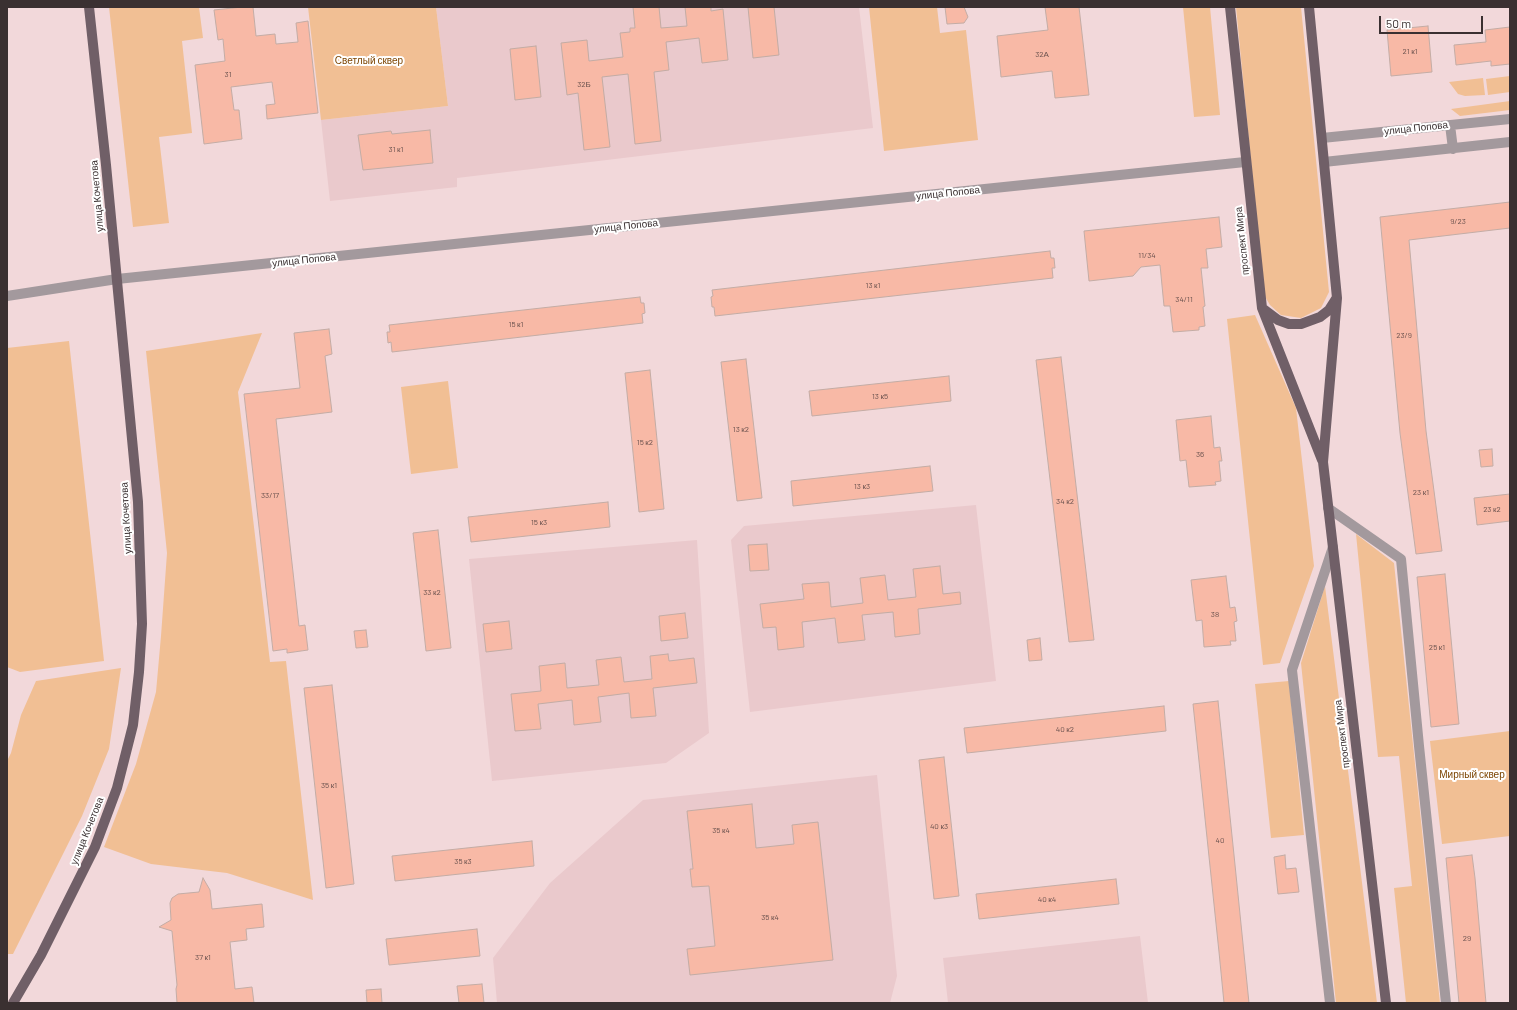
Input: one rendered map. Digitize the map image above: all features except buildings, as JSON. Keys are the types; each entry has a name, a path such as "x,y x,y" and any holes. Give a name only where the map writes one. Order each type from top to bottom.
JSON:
{"main road":[{"name":"улица Кочетова","path":"13,1003 48,941 95,848 117,788 132,725 139,672 142,624 138,502 89,7"},
{"name":"проспект Мира","path":"1230,7 1262,308 1323,462"},
{"name":"проспект Мира","path":"1309,7 1336,298 1323,462 1386,1003"},
{"path":"1262,308 1278,320 1289,324 1301,324 1320,317 1329,310 1336,298"}],"street":[{"name":"улица Попова","path":"1322,138 1510,119"},
{"path":"1450,125 1453,148"},
{"path":"1324,162 1510,142"},
{"name":"улица Попова","path":"7,296 117,279 1246,162"},
{"path":"1328,508 1401,559 1446,1003"},
{"path":"1330,1003 1292,670 1332,547"}],"shaded area":[{"path":"436,7 859,7 873,128 457,178 457,187 330,201 321,120 448,106"},
{"path":"976,505 996,681 750,712 731,540 744,526"},
{"path":"697,540 709,733 666,763 492,781 469,559"},
{"path":"877,775 897,976 890,1003 497,1003 493,958 550,883 643,800"},
{"path":"1140,936 1148,1003 948,1003 943,958"}],"green space":[{"path":"109,7 199,7 203,38 182,41 192,133 159,137 169,223 133,227"},
{"name":"Светлый сквер","path":"308,7 436,7 448,106 321,120"},
{"path":"869,7 937,7 940,33 966,30 978,140 884,151"},
{"path":"1183,7 1210,7 1220,115 1194,117"},
{"path":"1236,7 1301,7 1329,292 1321,308 1301,318 1281,315 1270,305 1264,295"},
{"path":"1510,76 1510,92 1488,95 1486,79"},
{"path":"1483,78 1485,95 1465,96 1458,94 1449,82"},
{"path":"1510,101 1510,110 1460,116 1451,109"},
{"path":"1255,315 1296,408 1314,566 1280,663 1263,665 1227,319"},
{"path":"262,333 238,392 270,662 286,661 313,900 227,873 151,864 104,847 136,764 156,692 161,636 167,553 146,351"},
{"path":"69,341 104,661 20,672 7,667 7,348"},
{"path":"448,381 458,468 411,474 401,387"},
{"path":"1356,534 1394,563 1440,1003 1406,1003 1394,888 1412,886 1399,756 1378,757"},
{"path":"1325,586 1377,1003 1336,1003 1301,663"},
{"path":"121,668 109,749 82,816 13,954 7,954 7,761 11,753 21,715 36,681"},
{"path":"1289,681 1304,835 1271,838 1255,684"},
{"name":"Мирный сквер","path":"1510,731 1510,836 1442,844 1430,741"}]}
